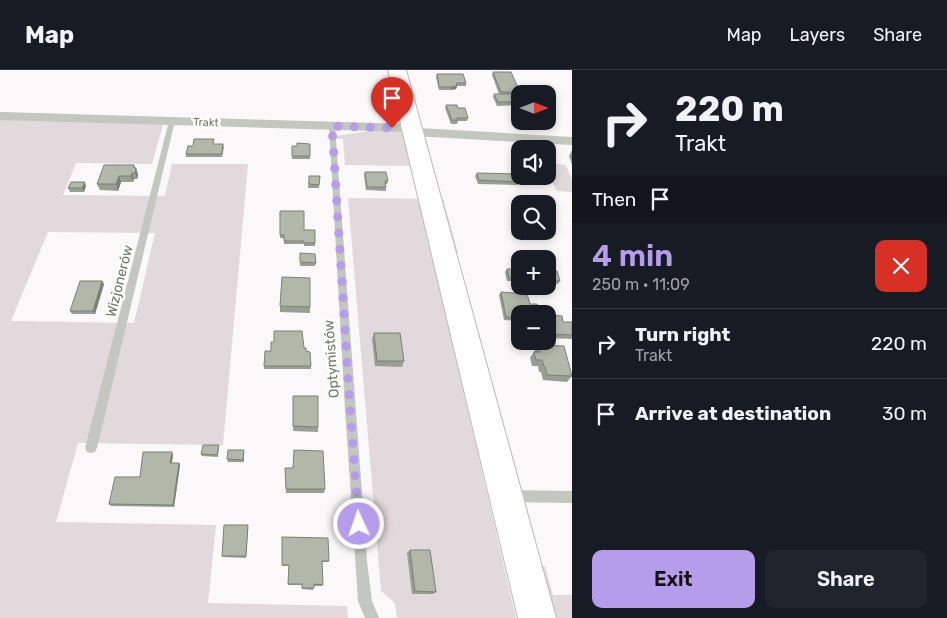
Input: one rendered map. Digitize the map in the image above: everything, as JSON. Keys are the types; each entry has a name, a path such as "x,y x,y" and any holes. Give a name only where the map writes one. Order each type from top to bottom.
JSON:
{"street":[{"path":"397,70 537,618"},
{"name":"Trakt","path":"0,116 332,126 572,141"}],"lane":[{"name":"Wizjonerów","path":"91,448 172,121"},
{"name":"Optymistów","path":"332,126 361,561 365,601 372,618"},
{"path":"505,496 572,497"}],"shaded area":[{"path":"0,112 165,118 152,164 76,163 63,195 165,196 172,164 248,164 223,445 78,443 56,522 216,525 208,603 347,606 348,618 0,618","holes":["48,232 155,233 134,323 11,321"]},
{"path":"400,126 403,136 425,137 431,158 409,158 410,166 345,165 343,139 324,138"},
{"path":"556,164 566,165 572,180 572,192 556,191 554,185 556,185"},
{"path":"348,198 443,199 458,253 431,253 516,618 397,618 395,603 381,591"},
{"path":"539,566 545,566 553,595 572,595 572,618 546,618"}],"building":[{"path":"493,72 511,72 517,85 511,85 511,92 501,92"},
{"path":"437,74 463,74 466,83 456,83 457,86 452,87 439,87"},
{"path":"494,94 511,94 511,102 498,102"},
{"path":"446,105 457,105 458,108 465,108 468,118 452,120"},
{"path":"194,139 214,139 213,144 223,144 222,154 186,154 188,146 193,146"},
{"path":"297,143 310,144 310,156 292,156 292,146 297,146"},
{"path":"104,165 134,165 134,168 136,168 135,173 132,173 131,176 119,176 116,184 97,184"},
{"path":"365,172 386,172 388,181 385,181 386,187 367,187"},
{"path":"477,173 511,174 511,182 479,180"},
{"path":"309,176 320,176 319,185 309,184"},
{"path":"71,182 85,182 82,188 68,188"},
{"path":"280,211 304,211 304,230 315,230 315,243 284,241 284,235 280,235"},
{"path":"300,253 315,254 316,263 300,262"},
{"path":"507,269 511,269 511,278 509,278"},
{"path":"556,271 557,271 560,281 556,281"},
{"path":"282,277 310,278 310,307 280,306"},
{"path":"80,281 102,281 93,311 70,311"},
{"path":"501,292 511,293 511,295 527,295 530,304 537,304 511,305 511,317 506,317"},
{"path":"556,316 562,316 563,322 572,322 572,335 556,334"},
{"path":"274,331 302,331 304,348 310,352 311,366 264,366 265,351 271,351 271,342 274,342"},
{"path":"374,333 400,333 404,361 377,361"},
{"path":"556,346 564,346 572,376 547,375 542,360 536,360 534,352 540,352 539,350 556,350"},
{"path":"293,396 318,396 318,427 293,426"},
{"path":"203,445 219,445 217,455 201,454"},
{"path":"228,450 244,450 243,460 227,459"},
{"path":"294,450 323,451 325,489 286,489 285,468 293,468"},
{"path":"143,452 172,452 170,463 179,463 173,505 109,504 115,477 140,477"},
{"path":"224,525 248,525 246,556 222,556"},
{"path":"282,537 328,538 329,561 322,561 323,585 314,584 314,588 302,588 302,584 288,584 289,565 282,565"},
{"path":"410,550 430,550 436,592 415,591"}],"route":[{"path":"359,524 332,126 392,128"}]}
